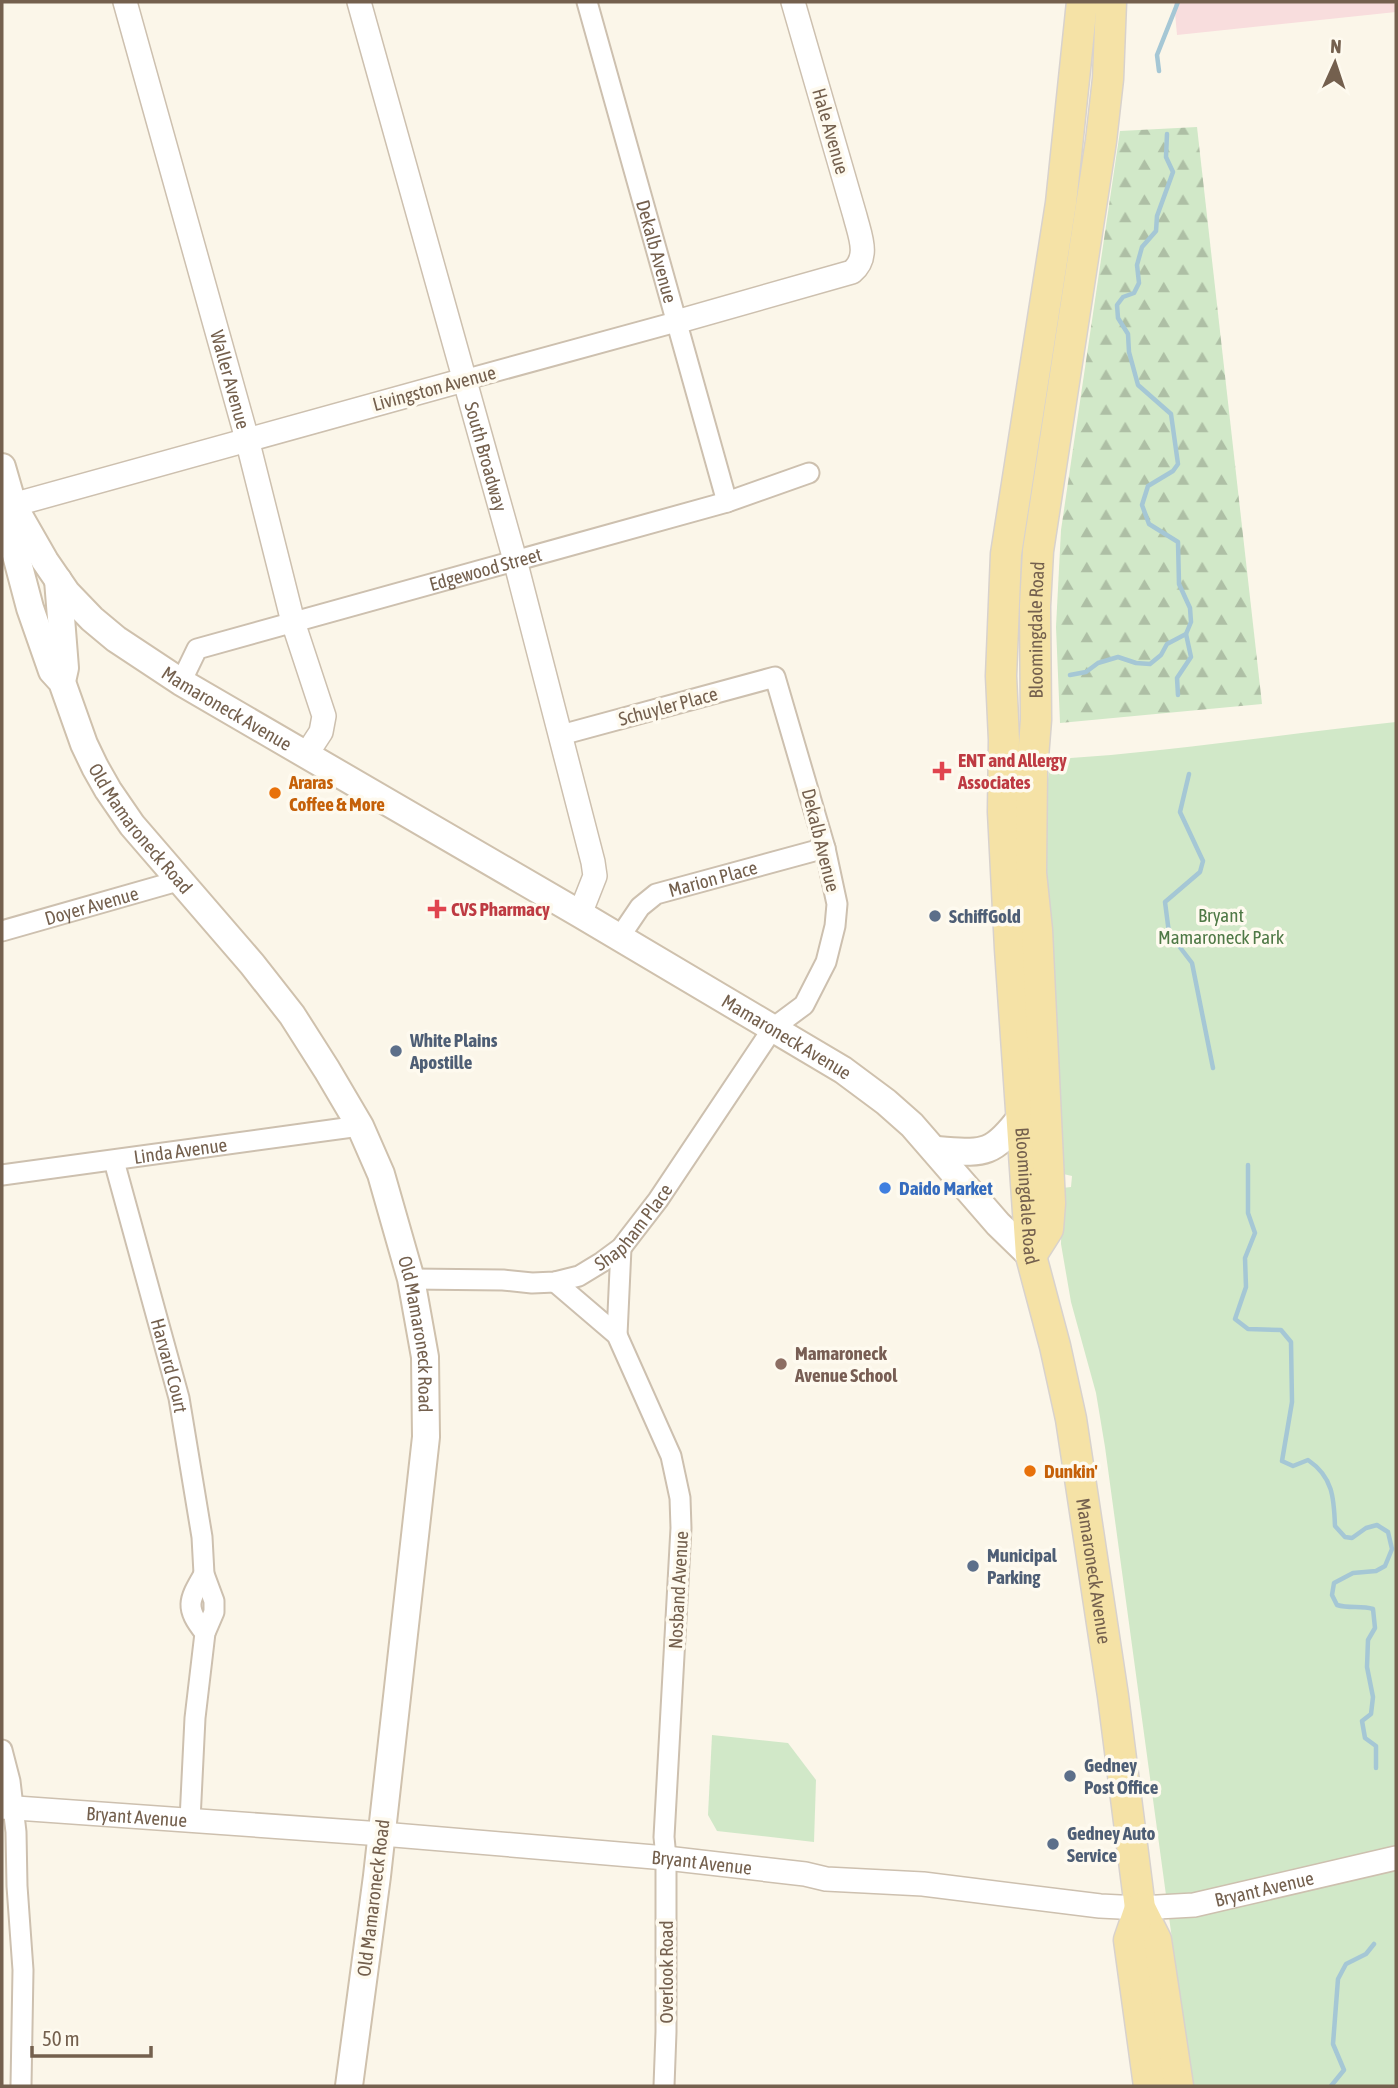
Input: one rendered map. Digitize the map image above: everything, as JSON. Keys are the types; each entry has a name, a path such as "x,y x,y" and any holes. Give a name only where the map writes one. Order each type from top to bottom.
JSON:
{"main road":[{"name":"Bloomingdale Road","path":"1031,1256 1003,812 1004,740 1000,676 1003,595 1012,516 1061,203 1082,2"},
{"name":"Bloomingdale Road","path":"1031,1256 1048,1229 1050,1202 1037,930 1031,873 1037,565 1101,141 1108,79 1111,2"},
{"name":"Mamaroneck Avenue","path":"2,467 7,506 67,593 116,639 181,682 580,914 864,1085 912,1125 998,1224 1031,1256 1055,1346 1070,1419 1113,1696 1140,1908 1156,1940 1178,2086"},
{"name":"Old Mamaroneck Road","path":"7,506 11,536 30,608 52,671 62,682 84,744 108,790 132,825 292,1015 360,1126 381,1174 411,1279 425,1357 426,1437 382,1834 349,2086"},
{"name":"Old Mamaroneck Road","path":"58,580 65,668 62,682"},
{"path":"936,1150 972,1152 991,1149 1000,1143 1021,1117"},
{"name":"Mamaroneck Avenue","path":"1140,1908 1129,1940 1150,2086"}],"street":[{"name":"Waller Avenue","path":"125,2 247,439 293,622 324,716 321,732 306,755"},
{"name":"South Broadway","path":"359,2 514,560 594,867 595,876 580,914"},
{"name":"Dekalb Avenue","path":"587,2 727,502"},
{"name":"Hale Avenue","path":"793,2 855,216 862,245 861,260"},
{"name":"Livingston Avenue","path":"7,506 852,272 861,260"},
{"name":"Edgewood Street","path":"181,682 197,649 727,502 808,473"},
{"name":"Dekalb Avenue","path":"773,1028 804,1005 826,961 837,904 825,848 775,677"},
{"name":"Schuyler Place","path":"561,735 775,677"},
{"name":"Marion Place","path":"619,938 640,907 656,894 825,848"},
{"name":"Doyer Avenue","path":"2,931 181,880"},
{"name":"Shapham Place","path":"411,1279 555,1282 579,1276 602,1262 621,1248 658,1199 773,1028"},
{"name":"Linda Avenue","path":"2,1175 360,1126"},
{"name":"Harvard Court","path":"114,1161 179,1398 202,1537 204,1574 214,1601 214,1612 205,1633 195,1718 190,1819"},
{"name":"Nosband Avenue","path":"617,1335 621,1248"},
{"name":"Nosband Avenue","path":"555,1282 617,1335 671,1456 681,1498 664,1837 666,1858"},
{"path":"2,1750 10,1781 7,1808 23,1970 21,2086"},
{"name":"Bryant Avenue","path":"7,1808 190,1819 666,1858 805,1874 826,1879 923,1884 1100,1906 1140,1908 1195,1905 1396,1858"},
{"name":"Overlook Road","path":"664,2086 666,1858"}],"shaded area":[{"path":"1174,2 1396,2 1396,12 1177,35"}],"green space":[{"path":"1197,127 1262,704 1060,723 1056,627 1061,530 1120,131"},
{"name":"Bryant Mamaroneck Park","path":"1396,722 1396,2086 1192,2086 1105,1447 1096,1393 1071,1302 1061,1244 1062,1188 1071,1187 1072,1176 1059,1173 1045,942 1046,800 1049,769 1057,759"},
{"path":"712,1735 788,1743 816,1780 814,1842 717,1831 708,1815"}],"waterway":[{"path":"1159,71 1157,55 1178,2"},
{"path":"1070,675 1086,672 1098,663 1118,657 1150,664 1161,655 1167,644 1186,634 1191,622 1190,608 1179,584 1178,542 1149,524 1142,505 1148,486 1173,471 1178,464 1171,414 1138,385 1129,352 1128,334 1118,318 1117,305 1123,297 1134,293 1139,283 1137,265 1142,247 1156,231 1157,216 1173,172 1166,157 1167,134"},
{"path":"1178,695 1177,678 1191,657 1186,634"},
{"path":"1189,774 1180,812 1203,861 1200,872 1165,902 1169,933 1192,963 1213,1068"},
{"path":"1248,1165 1248,1213 1255,1233 1245,1258 1246,1287 1235,1319 1248,1329 1281,1330 1291,1342 1292,1402 1282,1461 1293,1466 1308,1460 1323,1474 1333,1497 1335,1526 1345,1537 1352,1538 1366,1528 1377,1525 1388,1532 1392,1549 1385,1566 1376,1571 1353,1573 1334,1583 1332,1595 1337,1605 1373,1609 1375,1628 1368,1640 1367,1667 1373,1697 1371,1714 1362,1721 1365,1738 1376,1746 1376,1768"},
{"path":"1331,2086 1344,2070 1333,2044 1338,1979 1346,1964 1366,1954 1374,1944"}],"place":[{"name":"ENT and Allergy Associates","path":"942,771"},
{"name":"Araras Coffee & More","path":"275,793"},
{"name":"CVS Pharmacy","path":"437,909"},
{"name":"SchiffGold","path":"935,916"},
{"name":"White Plains Apostille","path":"396,1051"},
{"name":"Daido Market","path":"885,1188"},
{"name":"Mamaroneck Avenue School","path":"781,1364"},
{"name":"Dunkin'","path":"1030,1471"},
{"name":"Municipal Parking","path":"973,1566"},
{"name":"Gedney Post Office","path":"1070,1776"},
{"name":"Gedney Auto Service","path":"1053,1844"}]}
